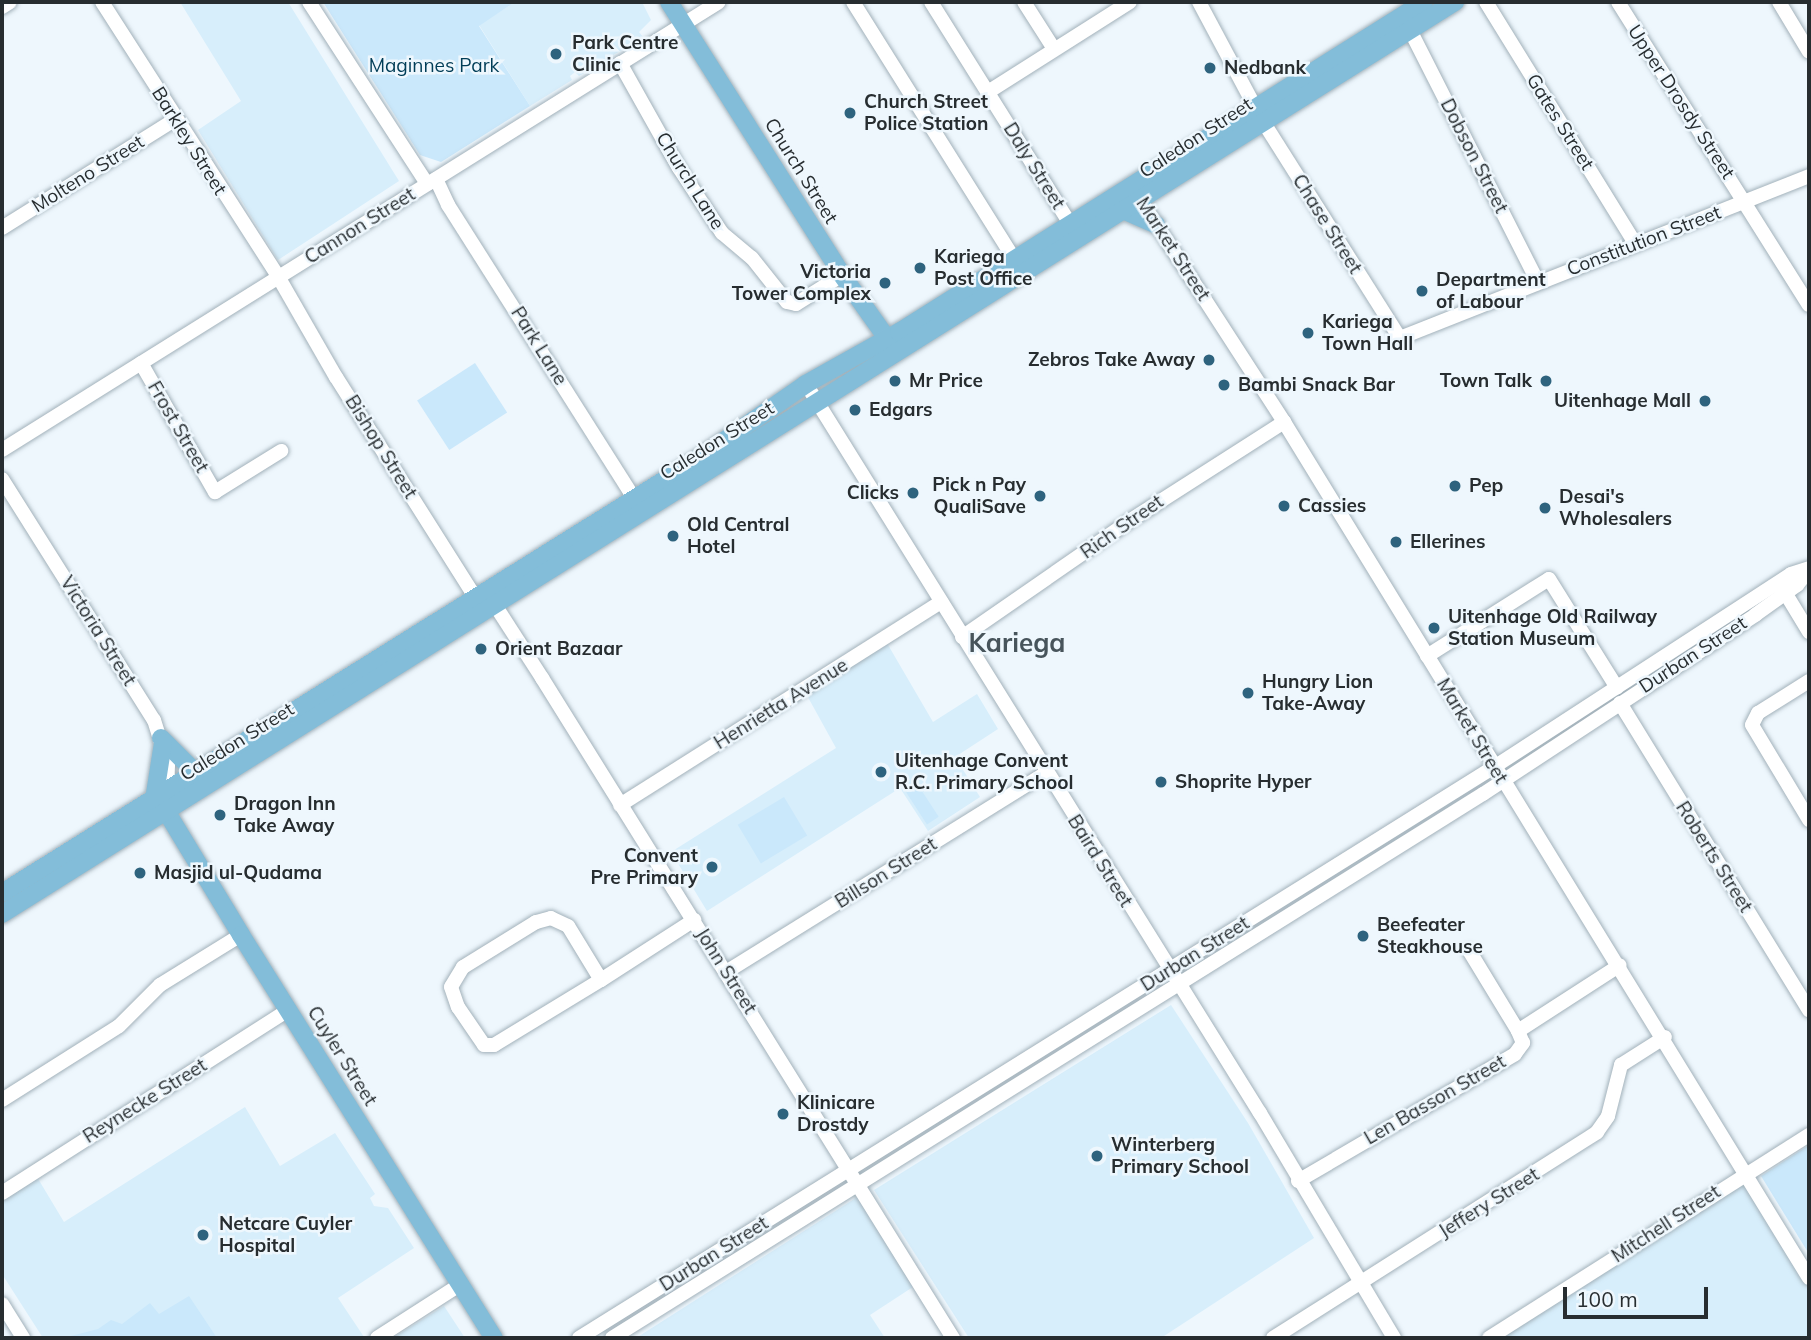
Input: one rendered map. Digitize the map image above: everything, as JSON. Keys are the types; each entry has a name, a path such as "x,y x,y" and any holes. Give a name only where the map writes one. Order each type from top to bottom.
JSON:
{"main road":[{"name":"Church Street","path":"669,2 686,23 883,339"},
{"name":"Caledon Street","path":"2,893 495,605 806,384 1070,223 1136,192 1259,114 1424,2"},
{"name":"Caledon Street","path":"1259,114 1455,2"},
{"name":"Caledon Street","path":"2,914 163,801 197,774 475,597 818,402 1123,210 1136,192"},
{"path":"1123,210 1156,225"},
{"path":"878,364 883,339 908,345"},
{"path":"162,740 197,774"},
{"path":"162,740 163,801"},
{"name":"Cuyler Street","path":"163,801 241,935 494,1338"}],"street":[{"path":"2,7 10,2"},
{"name":"Barkley Street","path":"102,2 174,120 279,278"},
{"name":"Park Lane","path":"309,2 448,205 639,505"},
{"name":"Cannon Street","path":"2,450 719,2"},
{"path":"853,2 1014,259"},
{"name":"Daly Street","path":"931,2 1070,223"},
{"path":"1024,2 1054,49"},
{"path":"988,92 1130,2"},
{"name":"Gates Street","path":"1486,2 1634,243"},
{"name":"Upper Drosdy Street","path":"1618,2 1809,305"},
{"path":"1779,2 1809,52"},
{"name":"Chase Street","path":"1197,4 1259,114 1400,338"},
{"name":"Dobson Street","path":"1410,30 1538,282"},
{"name":"Church Lane","path":"620,63 678,168 722,233 752,258 787,302 794,305 842,275"},
{"name":"Molteno Street","path":"2,228 174,120"},
{"name":"Constitution Street","path":"1400,338 1634,243 1809,176"},
{"name":"Market Street","path":"1136,192 1284,422 1502,781 1665,1037 1809,1278"},
{"name":"Bishop Street","path":"279,278 336,377 475,597"},
{"name":"Frost Street","path":"141,363 215,492 281,451"},
{"name":"Baird Street","path":"806,384 1394,1338"},
{"name":"Rich Street","path":"962,637 1131,520 1284,422"},
{"name":"Victoria Street","path":"2,480 162,740"},
{"name":"Durban Street","path":"612,1338 1502,781 1620,703 1809,569"},
{"path":"1427,656 1549,579 1617,688"},
{"path":"1781,588 1809,632"},
{"name":"Durban Street","path":"579,1338 1781,588"},
{"path":"475,597 495,605"},
{"name":"Henrietta Avenue","path":"620,805 941,602"},
{"name":"John Street","path":"495,605 850,1168 953,1338"},
{"path":"1809,681 1758,713 1752,723 1754,733 1809,820"},
{"name":"Roberts Street","path":"1620,703 1809,1010"},
{"name":"Billson Street","path":"726,972 1046,774"},
{"path":"601,980 568,926 551,918 536,922 463,967 451,990 477,1035 490,1046 601,980 694,920"},
{"path":"2,1100 119,1026 160,985 241,935"},
{"path":"1470,952 1518,1031"},
{"name":"Len Basson Street","path":"1298,1181 1520,1051 1524,1043 1518,1031 1620,965"},
{"name":"Reynecke Street","path":"2,1193 288,1010"},
{"name":"Jeffery Street","path":"1273,1338 1597,1132 1608,1116 1621,1065 1665,1037"},
{"name":"Mitchell Street","path":"1489,1338 1809,1135"},
{"path":"377,1338 461,1284"},
{"path":"2,1304 23,1338"}],"shaded area":[{"path":"180,2 288,2 399,181 278,260 198,130 241,101"},
{"name":"Park Centre Clinic","path":"515,2 642,2 651,20 639,32 643,37 579,76 575,72 570,76 572,80 530,106 479,25"},
{"name":"Uitenhage Convent R.C. Primary School","path":"884,638 933,722 977,694 998,729 955,757 980,797 928,831 900,788 707,911 671,852 836,748 804,690"},
{"name":"Winterberg Primary School","path":"1171,1005 1248,1123 1314,1238 1161,1338 969,1338 874,1190"},
{"name":"Netcare Cuyler Hospital","path":"245,1107 280,1166 335,1133 375,1194 370,1198 374,1206 388,1208 414,1248 338,1298 364,1337 43,1338 2,1274 2,1193 34,1172 64,1222"},
{"path":"1745,1174 1809,1278 1809,1338 1490,1338"},
{"path":"862,1194 919,1283 870,1315 885,1338 636,1338"},
{"path":"444,1306 465,1338 393,1338"}],"green space":[{"name":"Maginnes Park","path":"323,2 515,2 479,26 530,106 441,162 420,155"},
{"path":"475,363 507,412 449,450 417,401"},
{"path":"918,785 939,817 927,824 906,793"},
{"path":"784,797 807,836 761,863 738,825"},
{"path":"1809,1145 1809,1254 1761,1176"},
{"path":"189,1296 217,1338 63,1338 98,1329 111,1320 122,1324 150,1303 159,1314"}],"place":[{"name":"Park Centre Clinic","path":"556,54"},
{"name":"Nedbank","path":"1210,68"},
{"name":"Church Street Police Station","path":"850,113"},
{"name":"Kariega Post Office","path":"920,268"},
{"name":"Victoria Tower Complex","path":"885,283"},
{"name":"Department of Labour","path":"1422,291"},
{"name":"Kariega Town Hall","path":"1308,333"},
{"name":"Zebros Take Away","path":"1209,360"},
{"name":"Mr Price","path":"895,381"},
{"name":"Town Talk","path":"1546,381"},
{"name":"Bambi Snack Bar","path":"1224,385"},
{"name":"Uitenhage Mall","path":"1705,401"},
{"name":"Edgars","path":"855,410"},
{"name":"Pep","path":"1455,486"},
{"name":"Clicks","path":"913,493"},
{"name":"Pick n Pay QualiSave","path":"1040,496"},
{"name":"Cassies","path":"1284,506"},
{"name":"Desai's Wholesalers","path":"1545,508"},
{"name":"Old Central Hotel","path":"673,536"},
{"name":"Ellerines","path":"1396,542"},
{"name":"Uitenhage Old Railway Station Museum","path":"1434,628"},
{"name":"Orient Bazaar","path":"481,649"},
{"name":"Hungry Lion Take-Away","path":"1248,693"},
{"name":"Uitenhage Convent R.C. Primary School","path":"881,772"},
{"name":"Shoprite Hyper","path":"1161,782"},
{"name":"Dragon Inn Take Away","path":"220,815"},
{"name":"Convent Pre Primary","path":"712,867"},
{"name":"Masjid ul-Qudama","path":"140,873"},
{"name":"Beefeater Steakhouse","path":"1363,936"},
{"name":"Klinicare Drostdy","path":"783,1114"},
{"name":"Winterberg Primary School","path":"1097,1156"},
{"name":"Netcare Cuyler Hospital","path":"203,1235"}],"district":[{"name":"Kariega","path":"1017,643"}]}
